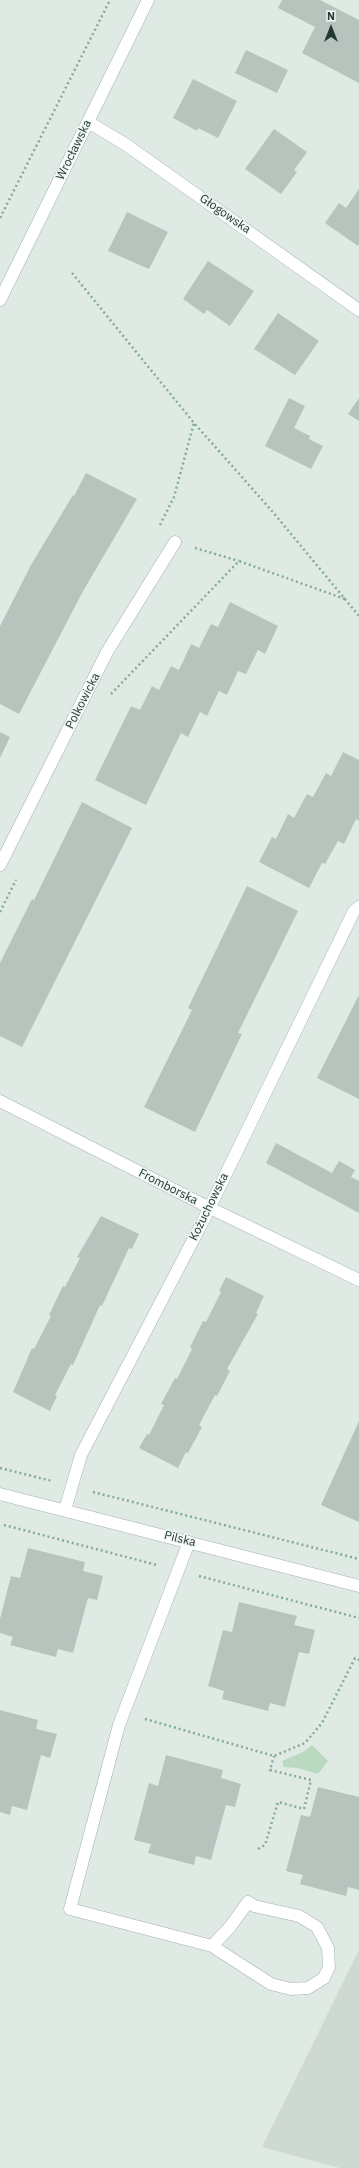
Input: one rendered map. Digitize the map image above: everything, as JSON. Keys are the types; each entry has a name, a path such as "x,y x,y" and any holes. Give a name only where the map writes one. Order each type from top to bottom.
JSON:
{"street":[{"name":"Wrocławska","path":"0,300 148,0"},
{"name":"Głogowska","path":"88,122 125,144 359,310"},
{"name":"Polkowicka","path":"0,865 107,652 175,542"},
{"name":"Kożuchowska","path":"65,1510 82,1455 210,1208 354,911 359,907"},
{"name":"Fromborska","path":"0,1101 210,1208 359,1280"},
{"name":"Pilska","path":"0,1494 359,1586"},
{"path":"189,1542 124,1712 70,1908 212,1946 271,1984 291,1989 308,1988 324,1978 328,1967 328,1948 317,1927 299,1916 254,1906 248,1902 230,1927 212,1946"}],"path":[{"path":"0,218 110,0"},
{"path":"72,273 194,423 272,511 359,616"},
{"path":"194,423 174,497 158,529 175,542 239,561 345,599"},
{"path":"109,697 239,561"},
{"path":"0,912 18,878"},
{"path":"0,1468 359,1559"},
{"path":"124,1712 274,1756 305,1743 322,1722 355,1658 359,1660"},
{"path":"258,1849 265,1845 278,1802 304,1809 311,1780 270,1770 274,1756"}],"shaded area":[{"path":"359,1950 359,2168 340,2168 262,2147"}],"green space":[{"path":"312,1745 328,1761 318,1774 297,1768 284,1767 282,1761 303,1752"}],"building":[{"path":"282,0 320,0 359,20 359,83 302,53 315,27 278,8"},
{"path":"246,50 288,70 277,93 235,73"},
{"path":"193,79 237,101 218,138 198,128 197,131 173,118"},
{"path":"274,129 307,152 294,170 297,172 281,194 245,169"},
{"path":"359,189 358,246 325,223 339,203 346,208"},
{"path":"127,212 168,232 149,269 108,251"},
{"path":"208,261 254,291 230,326 207,310 204,314 183,299"},
{"path":"278,313 319,341 295,375 254,349"},
{"path":"289,398 305,406 294,428 310,436 309,439 323,446 311,469 265,446"},
{"path":"359,398 359,421 348,414"},
{"path":"86,473 137,499 82,593 19,714 0,704 0,626 31,565 73,495 74,496"},
{"path":"230,602 278,626 265,654 258,650 246,674 238,671 227,695 219,691 207,716 200,712 188,737 181,733 146,805 95,780 131,706 140,710 152,686 159,690 171,666 179,670 191,644 199,648 211,624 218,627"},
{"path":"0,732 10,737 0,758"},
{"path":"343,752 359,760 359,821 356,819 344,844 338,841 325,864 322,863 309,888 259,862 272,837 276,839 288,814 294,818 307,794 313,797 326,773 331,776"},
{"path":"82,802 132,828 22,1047 0,1036 0,963 32,899 34,900"},
{"path":"247,886 298,911 238,1033 242,1034 195,1132 144,1107 192,1010 188,1008"},
{"path":"359,995 359,1099 317,1078"},
{"path":"276,1143 332,1173 339,1161 355,1170 351,1177 359,1181 359,1213 266,1163"},
{"path":"101,1216 139,1234 132,1249 129,1248 102,1306 100,1305 73,1365 71,1364 55,1395 57,1396 50,1411 13,1392 32,1348 34,1349 51,1316 49,1315 63,1286 65,1287 80,1258 77,1257"},
{"path":"226,1277 264,1296 256,1313 258,1314 227,1369 230,1371 199,1425 202,1427 178,1468 139,1448 147,1434 149,1435 164,1405 161,1404 175,1378 177,1379 192,1349 190,1347 203,1321 206,1322 221,1292 219,1291"},
{"path":"359,1421 359,1522 321,1505"},
{"path":"28,1548 85,1562 83,1571 103,1576 97,1600 88,1598 73,1653 58,1649 56,1657 10,1645 13,1637 0,1633 0,1619 11,1576 20,1578"},
{"path":"239,1602 297,1616 294,1625 315,1630 309,1654 299,1652 285,1707 270,1703 268,1711 222,1699 224,1691 208,1686 223,1630 232,1632"},
{"path":"0,1710 38,1720 36,1729 57,1734 50,1758 41,1755 27,1810 12,1806 10,1815 0,1812"},
{"path":"166,1755 223,1770 221,1778 241,1784 235,1807 226,1805 211,1860 196,1856 194,1865 148,1853 151,1844 134,1840 149,1783 158,1786"},
{"path":"318,1787 359,1797 359,1890 348,1887 346,1896 300,1884 303,1875 286,1871 301,1815 310,1817"}]}
